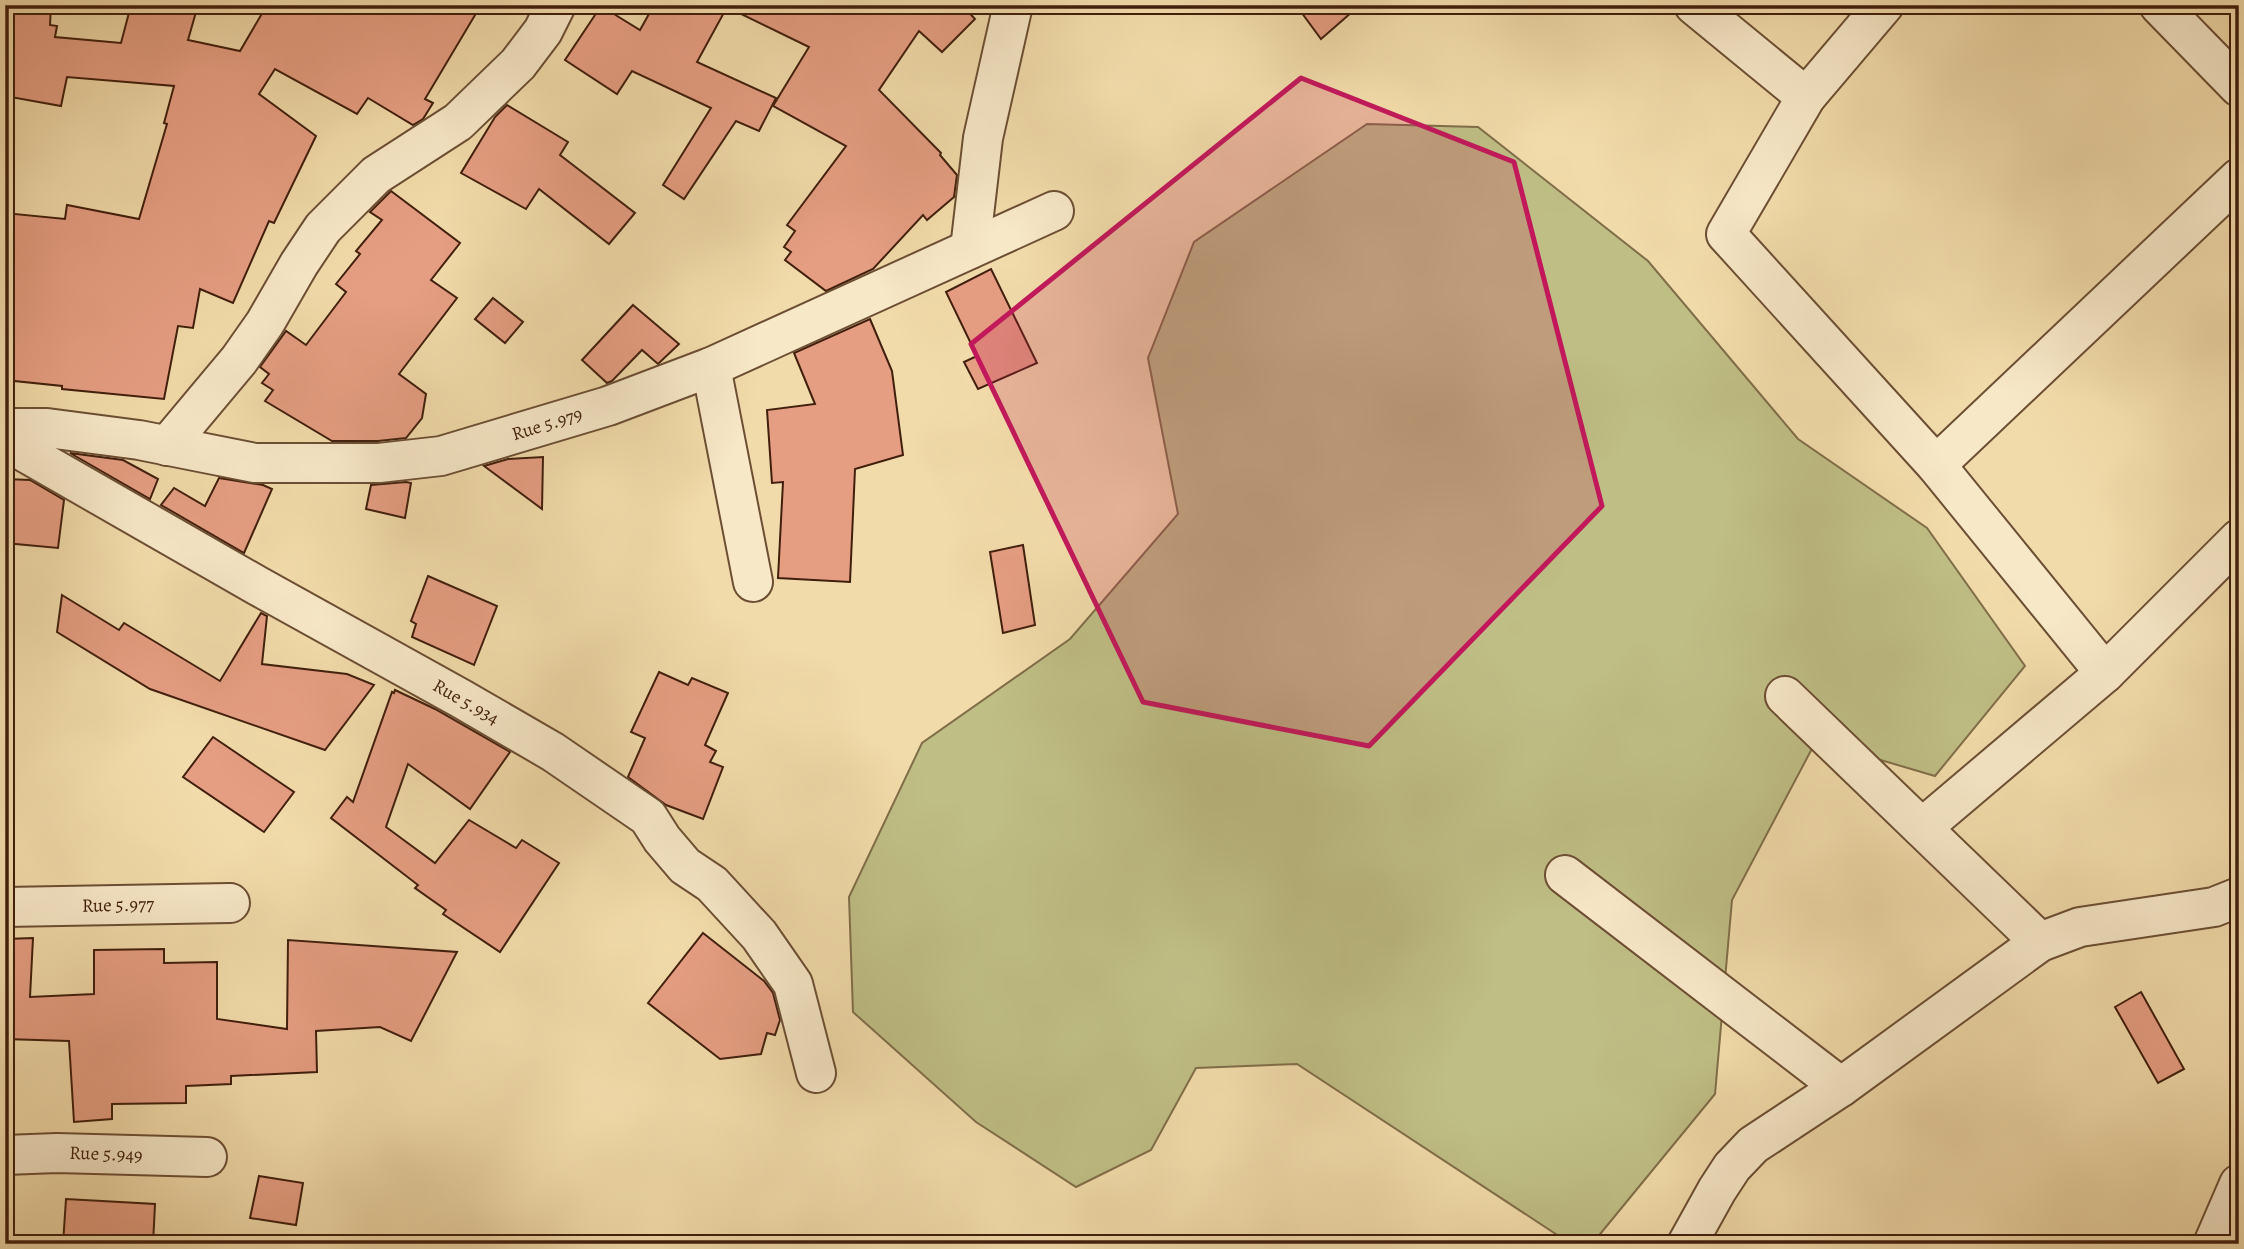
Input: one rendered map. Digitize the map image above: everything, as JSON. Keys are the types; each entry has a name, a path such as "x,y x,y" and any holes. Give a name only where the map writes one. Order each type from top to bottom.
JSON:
{"street":[{"path":"167,446 239,360 323,228 376,175 458,122 518,64 543,32 556,5"},
{"path":"970,249 983,138 1013,5"},
{"path":"1694,5 1806,97"},
{"path":"1884,5 1806,97 1726,234 1936,465 2105,673"},
{"path":"2159,5 2239,87"},
{"path":"1936,465 2239,178"},
{"name":"Rue 5.979","path":"5,428 47,428 139,440 255,463 379,463 442,456 607,406 711,367 1054,211"},
{"path":"711,367 753,582"},
{"name":"Rue 5.934","path":"5,441 553,752 648,817 685,866 712,884 759,935 793,984 816,1073"},
{"path":"1922,828 2105,673 2239,539"},
{"path":"1785,696 2040,942"},
{"path":"1565,875 1841,1087"},
{"path":"1687,1244 1717,1190 1739,1159 1753,1145 1841,1087 2040,942 2080,927 2214,907 2239,897"},
{"name":"Rue 5.977","path":"5,907 230,903"},
{"name":"Rue 5.949","path":"5,1155 57,1153 208,1157"},
{"path":"2213,1244 2239,1184"}],"highlighted area":[{"path":"1301,78 1514,162 1602,506 1369,746 1143,702 971,344"}],"shaded area":[{"path":"1367,124 1478,127 1648,261 1798,439 1927,528 2025,666 1935,776 1816,741 1732,900 1715,1094 1592,1244 1571,1244 1297,1064 1196,1068 1151,1150 1076,1187 976,1122 853,1012 849,897 922,743 1070,639 1178,514 1148,358 1194,242"}],"building":[{"path":"5,5 51,5 50,25 57,26 55,37 121,43 131,5 198,5 188,40 240,51 267,5 481,5 425,99 433,103 423,119 413,125 368,98 357,114 275,69 259,94 316,136 274,223 269,221 233,303 200,289 193,328 178,326 164,399 62,389 62,386 5,380 5,213 65,219 67,205 139,219 167,124 164,123 174,86 67,77 61,106 5,96"},
{"path":"654,5 962,5 975,19 942,52 919,31 879,90 941,153 957,175 954,197 927,220 923,215 873,269 826,291 785,260 791,252 784,247 795,231 787,225 846,146 773,106 809,47 727,7 697,62 776,98 759,131 736,121 684,199 663,185 711,108 632,71 617,94 565,60 601,6 640,30"},
{"path":"1296,5 1360,5 1321,39"},
{"path":"507,105 568,142 560,155 635,213 609,244 539,189 526,209 461,173 495,117"},
{"path":"391,191 460,243 431,280 457,298 399,374 426,394 422,418 406,438 332,441 265,401 273,390 262,383 269,374 260,367 286,331 306,345 346,292 336,284 360,254 356,251 382,220 370,212"},
{"path":"991,269 1037,363 978,389 964,362 977,356 946,292"},
{"path":"493,298 523,322 505,343 475,319"},
{"path":"633,305 679,344 658,364 642,350 607,383 582,360"},
{"path":"870,319 892,371 903,455 855,469 850,582 778,578 783,482 772,483 767,410 815,404 794,353"},
{"path":"70,453 123,460 158,479 150,499"},
{"path":"543,457 542,509 484,466 508,459"},
{"path":"219,478 272,489 244,553 161,505 174,488 205,506"},
{"path":"5,479 30,480 64,500 58,548 5,543"},
{"path":"411,483 405,518 366,509 371,485"},
{"path":"1023,545 1035,625 1003,633 990,552"},
{"path":"428,576 497,606 474,665 412,637 416,624 411,621"},
{"path":"62,595 119,630 124,623 220,681 261,613 267,616 262,664 347,674 374,685 325,750 150,689 57,632"},
{"path":"659,672 688,685 692,678 728,693 705,745 716,751 710,762 723,767 703,819 666,805 628,777 645,738 631,732"},
{"path":"395,690 435,709 510,752 470,809 408,764 386,827 435,863 469,820 516,848 522,840 559,863 500,952 443,914 446,910 415,888 418,885 331,818 347,797 353,802 392,692"},
{"path":"213,737 294,792 264,832 183,777"},
{"path":"703,933 764,981 773,993 780,1020 775,1035 767,1033 761,1054 720,1059 648,1003"},
{"path":"33,938 30,997 94,994 94,950 164,949 164,963 217,962 217,1019 287,1029 288,940 457,952 411,1041 380,1027 316,1031 317,1072 231,1076 231,1084 186,1086 186,1103 112,1104 112,1119 74,1122 69,1041 5,1039 5,939"},
{"path":"2141,992 2184,1069 2158,1083 2115,1007"},
{"path":"259,1176 303,1183 296,1225 250,1218"},
{"path":"66,1199 155,1204 153,1244 63,1244"}]}
